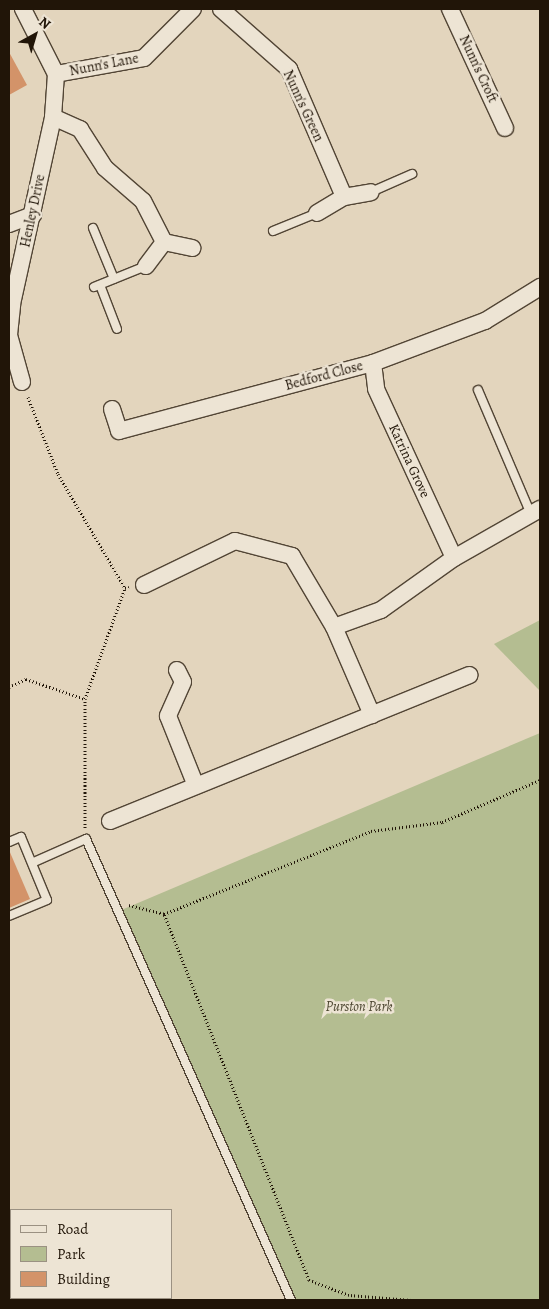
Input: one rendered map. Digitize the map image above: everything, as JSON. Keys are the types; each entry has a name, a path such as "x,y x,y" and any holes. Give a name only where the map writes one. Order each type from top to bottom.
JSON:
{"street":[{"path":"23,9 56,74"},
{"name":"Nunn's Lane","path":"56,74 144,58 193,9"},
{"name":"Nunn's Green","path":"221,9 289,69 344,197"},
{"name":"Nunn's Croft","path":"450,9 505,128"},
{"name":"Henley Drive","path":"22,382 11,349 12,304 53,117 56,74"},
{"path":"53,117 80,129 105,168 143,201 164,242"},
{"path":"318,213 344,197 371,192"},
{"path":"9,224 33,215"},
{"path":"164,242 192,248"},
{"path":"146,266 164,242"},
{"name":"Bedford Close","path":"112,409 118,431 373,363 485,321 540,287"},
{"name":"Katrina Grove","path":"373,363 376,389 454,558"},
{"path":"334,627 381,610 454,558 536,511"},
{"path":"144,585 235,541 292,556 334,627 372,715"},
{"path":"177,670 182,682 168,716 196,786"},
{"path":"110,821 470,675"}],"lane":[{"path":"371,192 412,174"},
{"path":"272,231 318,213"},
{"path":"93,228 114,279"},
{"path":"117,329 97,286 146,266"},
{"path":"478,390 536,511"},
{"path":"9,842 21,837 34,862 47,900 9,916"},
{"path":"34,862 86,839 291,1300"}],"path":[{"path":"22,382 58,474 125,588"},
{"path":"125,588 144,585"},
{"path":"86,839 85,699 125,588"},
{"path":"9,687 26,679 85,699"},
{"path":"113,901 164,914 371,831 442,822 540,780"},
{"path":"164,914 309,1280 349,1295 411,1300"}],"green space":[{"path":"540,620 540,691 494,644"},
{"name":"Purston Park","path":"540,733 540,1300 291,1300 119,911"}],"building":[{"path":"9,52 27,85 9,95"},
{"path":"9,850 30,899 9,908"}]}
